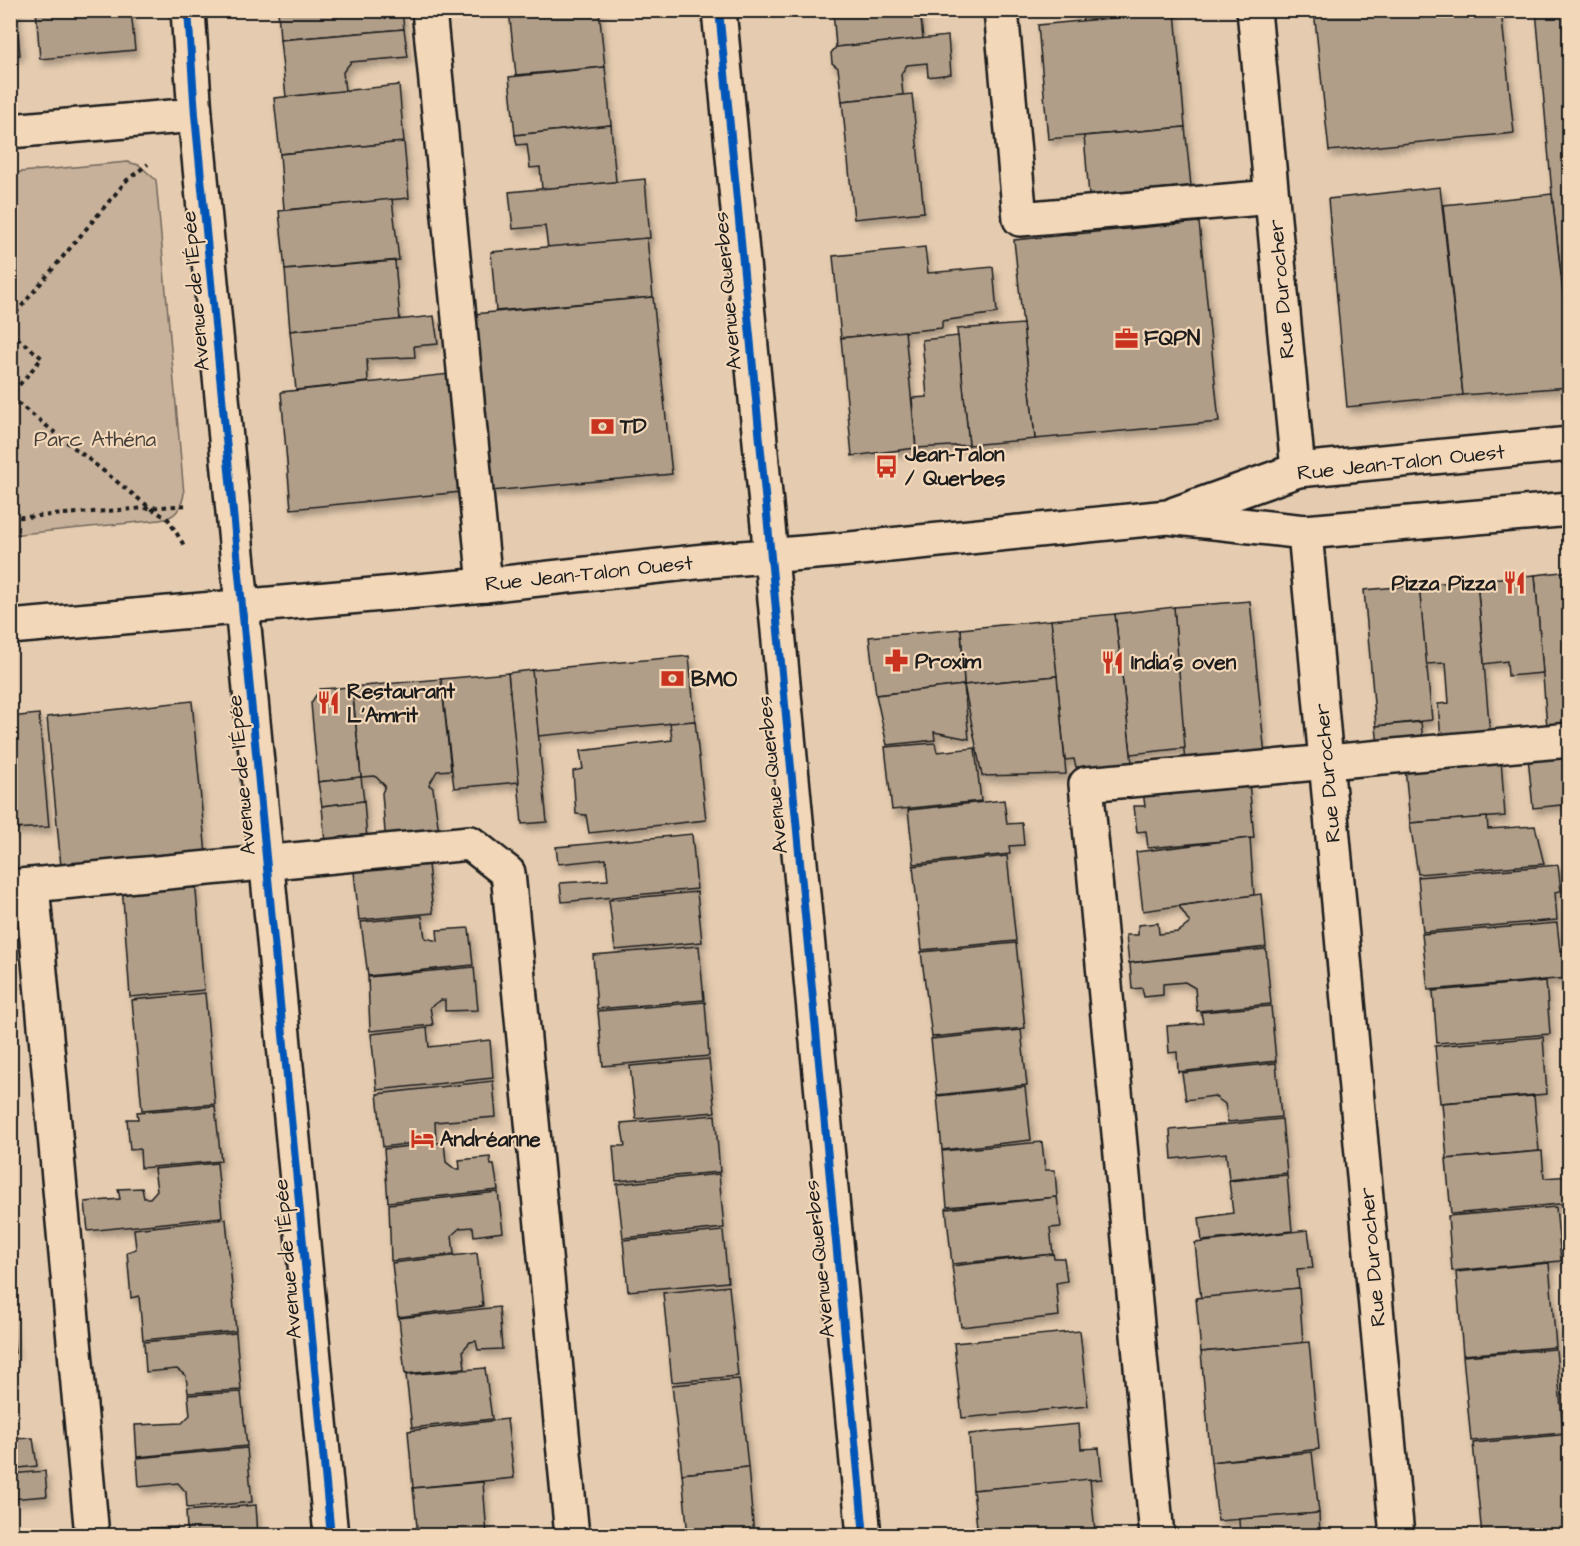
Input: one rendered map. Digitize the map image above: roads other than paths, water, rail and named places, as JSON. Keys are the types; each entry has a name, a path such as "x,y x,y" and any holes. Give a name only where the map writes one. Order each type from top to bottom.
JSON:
{"street":[{"name":"Avenue de l'Épée","path":"188,10 195,115 244,607 331,1536"},
{"path":"429,10 485,585"},
{"name":"Avenue Querbes","path":"719,10 864,1536"},
{"path":"1001,10 1020,219 1272,197"},
{"name":"Rue Durocher","path":"1254,10 1298,470"},
{"path":"10,130 195,115"},
{"name":"Rue Jean-Talon Ouest","path":"1168,517 1298,470 1569,444"},
{"name":"Rue Jean-Talon Ouest","path":"10,627 485,585 1168,517 1305,532 1569,509"},
{"name":"Rue Durocher","path":"1305,532 1397,1536"},
{"path":"1158,1536 1086,784 1569,740"},
{"path":"92,1536 21,886 470,843 508,873 572,1536"}],"place":[{"name":"FQPN","path":"1126,338"},
{"name":"TD","path":"602,426"},
{"name":"Jean-Talon / Querbes","path":"887,466"},
{"name":"Pizza Pizza","path":"1514,583"},
{"name":"Proxim","path":"897,661"},
{"name":"India's oven","path":"1113,662"},
{"name":"BMO","path":"673,679"},
{"name":"Restaurant L’Amrit","path":"329,703"},
{"name":"Andréanne","path":"422,1139"}],"park label":[{"name":"Parc Athéna","path":"95,439"}]}
